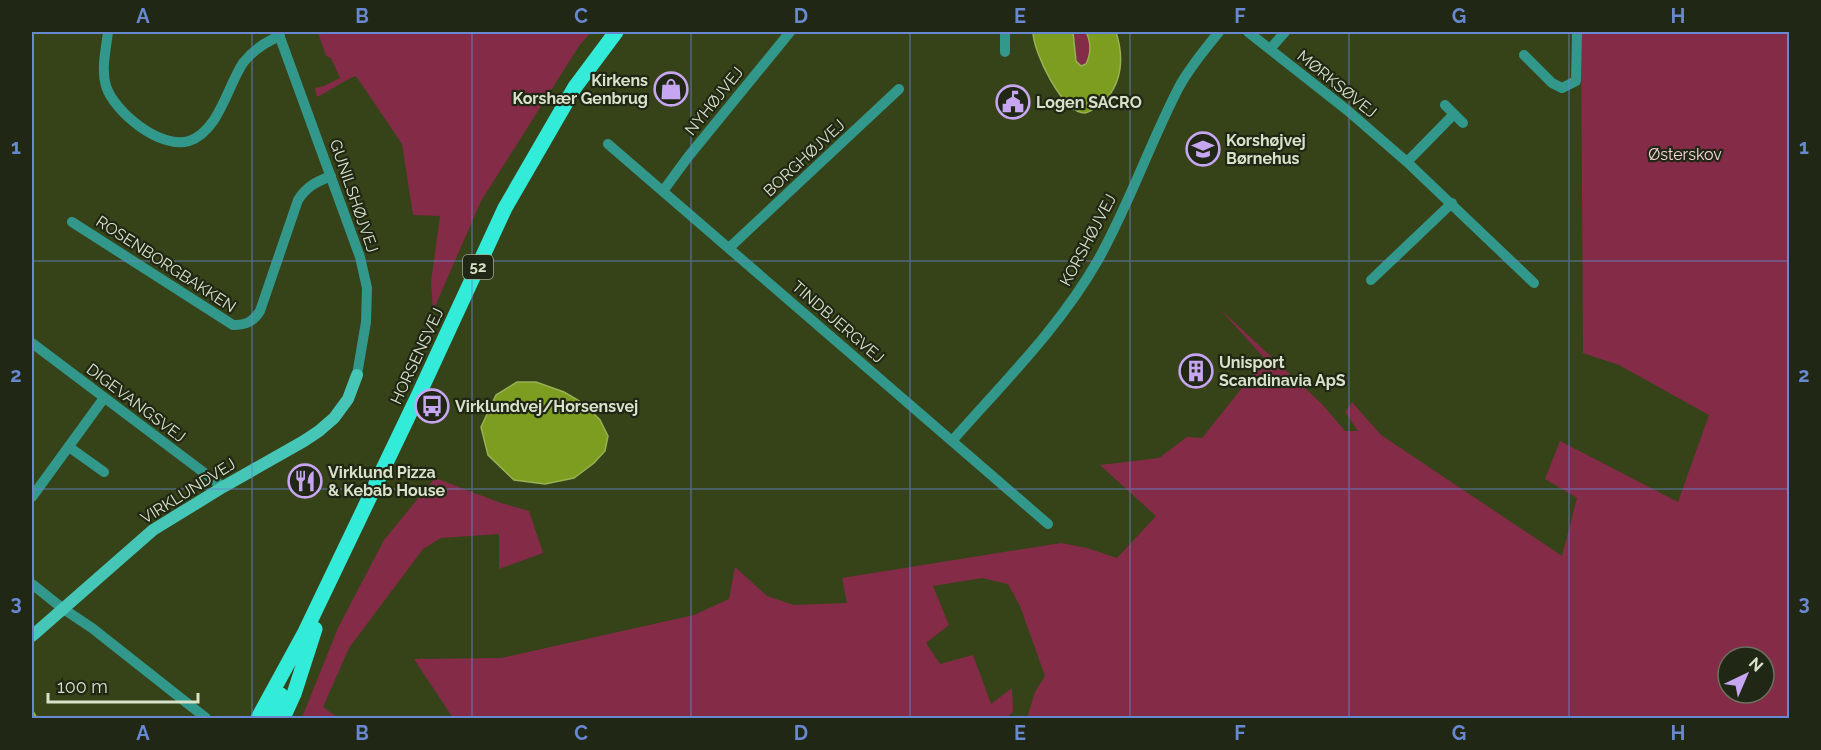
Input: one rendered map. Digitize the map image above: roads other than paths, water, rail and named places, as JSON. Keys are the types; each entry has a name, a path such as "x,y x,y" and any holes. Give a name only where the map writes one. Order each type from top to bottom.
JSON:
{"main road":[{"name":"HORSENSVEJ","path":"258,718 297,647 335,569 505,208 575,87 616,32"},
{"name":"HORSENSVEJ","path":"535,159 628,32"},
{"name":"HORSENSVEJ","path":"283,718 294,694 335,569"},
{"path":"271,718 291,671 297,647"}],"street":[{"path":"108,32 103,72 106,88 115,103 130,120 166,141 187,142 201,136 212,124 243,64 255,50 279,34"},
{"name":"NYHØJVEJ","path":"663,191 790,32"},
{"path":"1005,32 1005,52"},
{"name":"KORSHØJVEJ","path":"952,441 1056,322 1080,290 1110,237 1180,86 1219,32"},
{"name":"MØRKSØVEJ","path":"1248,32 1347,110 1407,162 1534,283"},
{"path":"1270,49 1285,32"},
{"path":"1524,55 1552,83 1562,88 1576,81 1577,32"},
{"name":"GUNILSHØJVEJ","path":"279,34 360,257 366,288 366,322 357,375"},
{"name":"BORGHØJVEJ","path":"729,248 899,89"},
{"path":"1445,105 1463,123"},
{"path":"1407,162 1454,114"},
{"name":"TINDBJERGVEJ","path":"608,144 1048,524"},
{"name":"ROSENBORGBAKKEN","path":"72,222 233,325 244,325 254,320 260,311 298,200 312,183 332,176"},
{"path":"1371,280 1452,203"},
{"name":"DIGEVANGSVEJ","path":"32,343 223,487"},
{"name":"VIRKLUNDVEJ","path":"32,636 153,530 304,441 334,418 348,399 357,375"},
{"path":"32,497 104,398"},
{"path":"69,447 104,472"},
{"path":"32,584 206,718"}],"waterway":[{"path":"32,711 36,718"}],"place":[{"name":"Kirkens Korshær Genbrug","path":"671,89"},
{"name":"Logen SACRO","path":"1013,102"},
{"name":"Korshøjvej Børnehus","path":"1203,149"},
{"name":"Unisport Scandinavia ApS","path":"1196,371"},
{"name":"Virklundvej/Horsensvej","path":"432,406"},
{"name":"Virklund Pizza & Kebab House","path":"305,481"}],"park label":[{"name":"Østerskov","path":"1685,154"}]}
